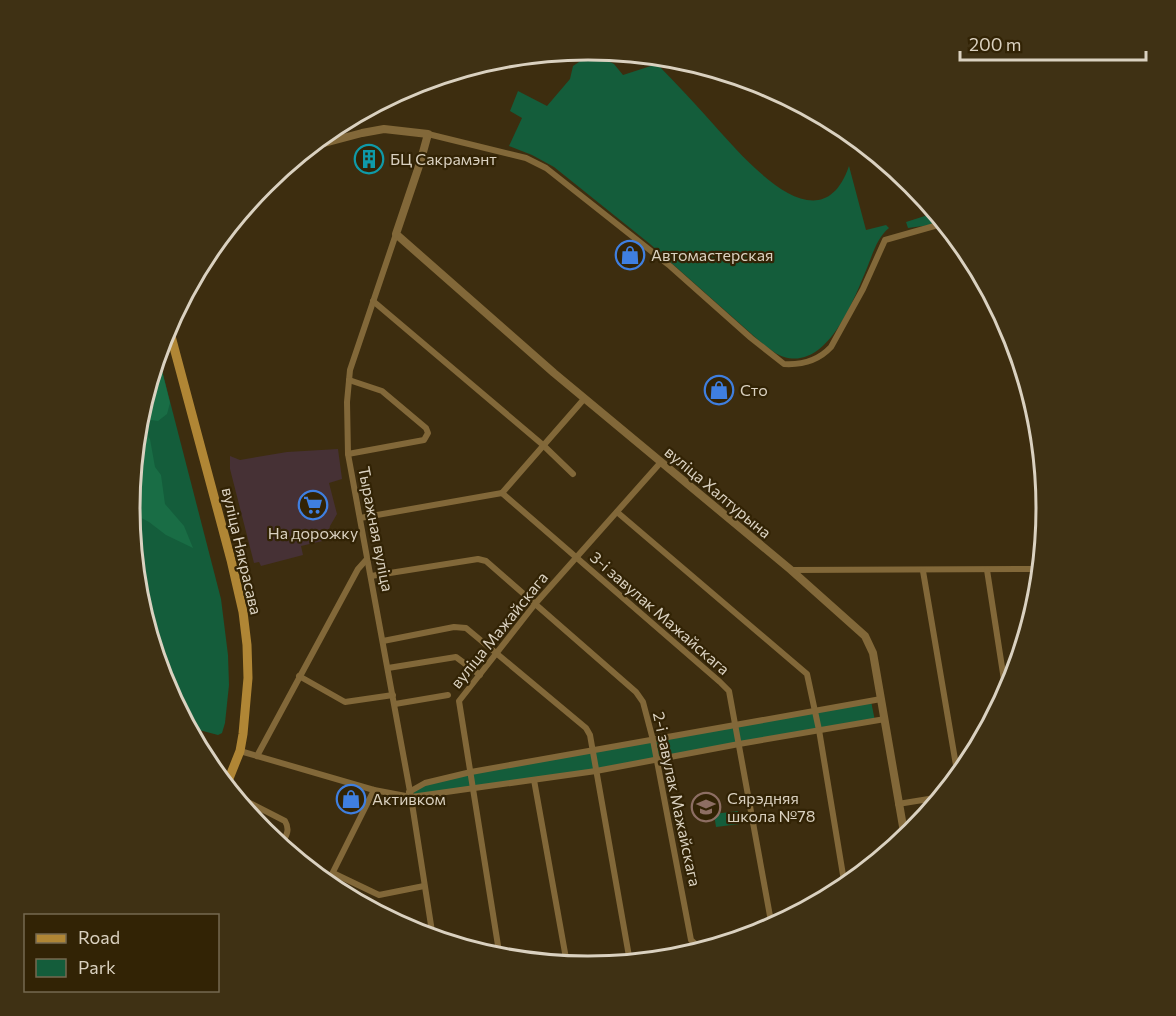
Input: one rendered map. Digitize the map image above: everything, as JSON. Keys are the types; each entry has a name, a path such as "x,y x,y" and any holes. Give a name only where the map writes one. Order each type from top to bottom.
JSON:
{"main road":[{"name":"вуліца Някрасава","path":"172,341 243,612 248,678 240,751 230,776"}],"street":[{"path":"333,140 384,129 428,134 526,158 546,168 670,266 784,364 814,360 824,355 831,347 863,289 885,240 935,226"},
{"name":"Тыражная вуліца","path":"428,134 373,302 354,352 349,380 348,454 395,704 431,927"},
{"name":"вуліца Халтурына","path":"396,234 584,399 792,570 864,636 873,653 903,827"},
{"path":"373,302 573,474"},
{"path":"348,454 424,440 428,433 426,428 382,391 349,380"},
{"path":"360,518 502,493 584,399"},
{"name":"вуліца Мажайскага","path":"498,946 459,706 461,698 498,654 535,604 661,462"},
{"name":"3-і завулак Мажайскага","path":"502,493 726,687 732,699 770,917"},
{"path":"616,512 805,672 819,730 843,876"},
{"path":"257,756 358,569 367,559"},
{"name":"2-і завулак Мажайскага","path":"371,576 478,559 486,561 636,692 642,702 653,740 691,940 694,943"},
{"path":"792,570 1031,569"},
{"path":"987,570 1003,675"},
{"path":"922,571 956,763"},
{"path":"383,640 460,627 466,628 586,729 590,735 629,954"},
{"path":"388,668 456,657 480,675"},
{"path":"299,676 345,702 393,695"},
{"path":"395,704 448,695"},
{"path":"408,795 425,783 471,772 881,699"},
{"path":"240,751 374,790 408,795 474,789 596,771 885,719"},
{"path":"534,780 565,955"},
{"path":"374,790 333,873 379,895 424,886"},
{"path":"898,804 929,798"},
{"path":"252,804 285,821 288,826 285,838"}],"shaded area":[{"path":"338,449 342,479 329,483 337,514 330,526 327,540 301,546 303,555 261,566 259,562 254,563 230,469 230,456 240,460 287,452"}],"green space":[{"path":"582,60 607,61 614,64 623,75 653,65 659,66 762,175 801,199 820,200 836,190 849,166 866,230 886,225 889,228 881,236 876,246 847,313 826,343 814,353 800,358 784,357 774,352 650,244 554,167 509,146 522,118 510,111 518,91 547,106 570,79 573,66"},
{"path":"927,215 934,224 908,228 906,222"},
{"path":"162,370 221,599 229,685 225,723 222,733 218,735 199,730 174,679 155,624 144,566 140,508 141,479 149,421"},
{"path":"162,371 170,403 167,414 158,421 149,420"},
{"path":"146,437 150,439 155,467 161,475 165,504 184,526 193,548 166,535 140,517 141,479"},
{"path":"871,701 875,721 646,762 414,797 413,789 432,781"},
{"path":"738,811 740,824 716,827 714,814"}],"place":[{"name":"БЦ Сакрамэнт","path":"369,159"},
{"name":"Автомастерская","path":"630,255"},
{"name":"Сто","path":"719,390"},
{"name":"На дорожку","path":"313,505"},
{"name":"Активком","path":"351,799"},
{"name":"Сярэдняя школа №78","path":"706,807"}]}
